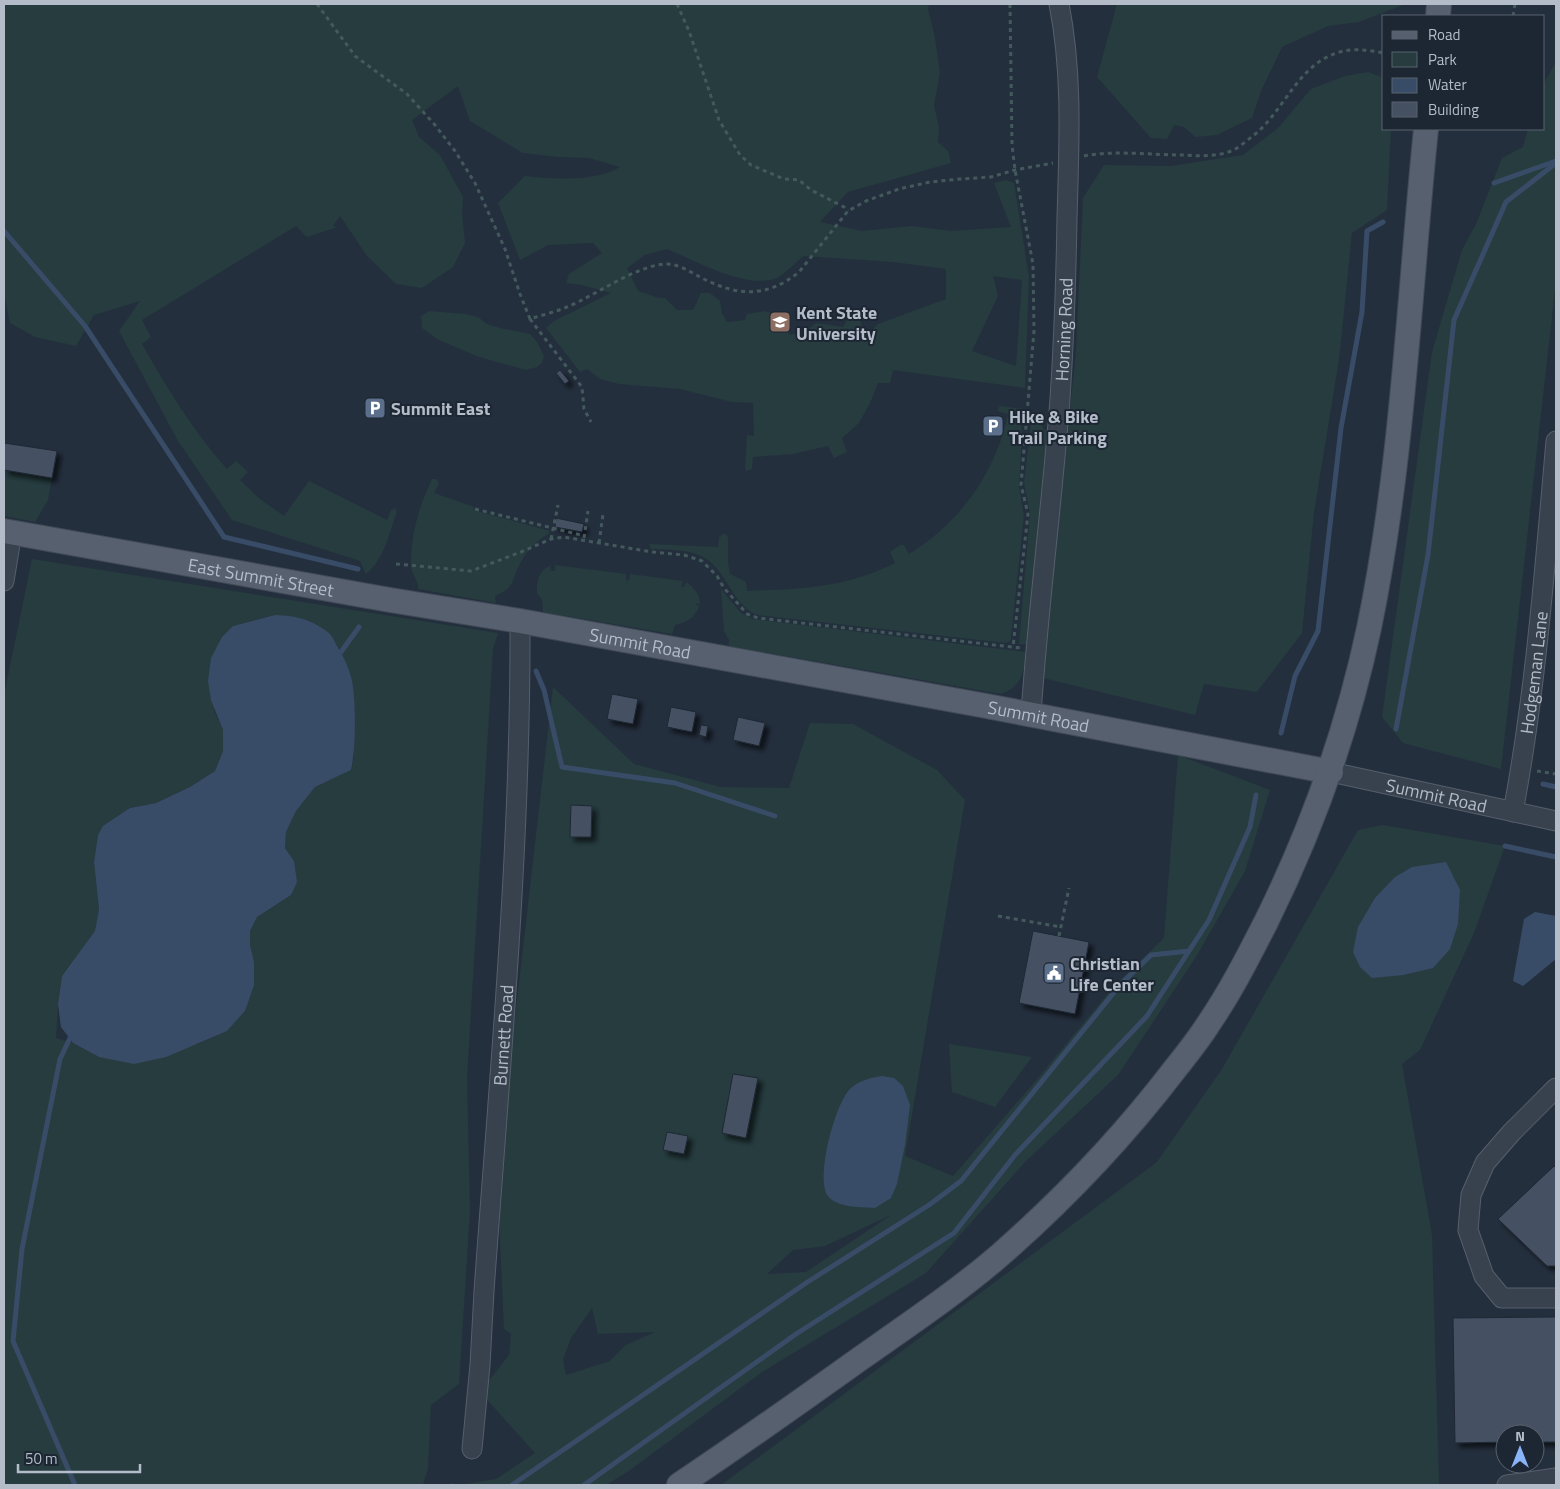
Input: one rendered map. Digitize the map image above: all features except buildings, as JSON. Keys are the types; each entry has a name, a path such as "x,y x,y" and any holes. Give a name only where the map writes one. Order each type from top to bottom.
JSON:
{"main road":[{"path":"679,1485 927,1311 997,1258 1067,1193 1143,1111 1204,1031 1240,973 1290,873 1330,772 1354,692 1369,627 1392,489 1426,130"},
{"name":"East Summit Street","path":"8,531 390,600 520,621"},
{"name":"Summit Road","path":"520,621 1030,714 1330,772"}],"street":[{"name":"Horning Road","path":"1030,714 1034,650 1060,398 1066,252 1069,128 1067,67 1059,4"},
{"name":"Hodgeman Lane","path":"1513,812 1522,767 1541,600 1556,441"},
{"path":"4,581 8,531"},
{"name":"Burnett Road","path":"472,1449 480,1365 515,831 520,698 520,621"},
{"name":"Summit Road","path":"1330,772 1556,821"},
{"path":"1556,1088 1510,1133 1485,1163 1471,1195 1468,1230 1484,1276 1502,1298 1556,1298"},
{"path":"1507,1485 1556,1478"}],"path":[{"path":"317,4 355,56 407,94 455,151 475,183 505,249 530,319 582,387 584,409 591,422"},
{"path":"677,4 689,31 719,120 740,155 750,166 784,179 799,180 811,190 844,207 848,211"},
{"path":"1010,4 1012,145 1033,264 1034,331 1021,485 1028,514 1014,647"},
{"path":"1083,156 1117,154 1196,156 1232,151 1260,130 1312,66 1336,54 1350,50 1382,52"},
{"path":"530,319 567,307 641,271 666,264 678,266 706,280 737,291 771,290 799,272 848,211 866,201 899,189 930,182 960,178 991,178 1015,170 1057,163"},
{"path":"551,539 558,505"},
{"path":"476,509 598,543 684,555 702,561 717,576 724,588 747,614 758,618 1034,650"},
{"path":"584,538 588,511"},
{"path":"598,543 603,514"},
{"path":"396,564 471,571 551,539 564,537 584,538"},
{"path":"1536,770 1556,774"},
{"path":"1059,936 1069,888"},
{"path":"998,916 1061,927"}],"green space":[{"path":"4,4 929,4 928,9 935,38 940,73 934,105 939,128 938,142 948,151 951,163 848,192 820,222 862,231 911,226 951,231 1011,227 994,183 1006,180 1014,183 1029,277 1025,388 893,370 890,383 878,383 859,423 842,438 847,452 834,458 828,446 793,454 753,457 752,469 747,471 745,469 747,435 754,436 753,403 732,402 680,389 619,384 600,379 587,369 580,372 546,328 554,321 611,293 582,285 566,283 569,274 602,253 593,243 548,245 520,260 498,203 525,176 549,178 587,177 610,172 620,167 589,158 523,153 470,121 458,86 412,120 419,137 440,155 463,197 462,214 465,243 453,267 422,288 396,284 367,256 340,216 333,226 337,227 307,237 296,226 142,320 151,337 142,344 181,409 227,469 236,461 248,472 240,480 260,499 284,516 309,481 387,520 391,510 395,508 397,512 382,554 366,574 360,561 232,520 178,441 119,331 140,301 94,315 76,346 35,337 10,323 4,293","holes":["667,249 722,273 751,280 765,281 777,278 804,256 893,262 946,269 946,299 878,324 864,338 859,311 851,313 843,327 816,323 806,331 790,335 775,314 764,311 747,314 745,320 727,322 722,313 720,301 710,293 701,293 693,310 677,310 665,298 659,298 638,291 627,268 645,255","993,276 1022,280 1016,366 972,351 998,296"]},
{"path":"1117,4 1403,5 1359,22 1328,26 1282,47 1261,91 1252,118 1217,135 1195,137 1184,127 1174,125 1167,139 1151,138 1097,77"},
{"path":"1556,64 1556,281 1501,769 1403,743 1382,717 1432,352 1462,250 1476,224 1502,158 1523,147 1528,130 1545,130 1545,81"},
{"path":"1368,72 1382,77 1382,130 1391,130 1387,210 1352,233 1339,360 1314,512 1302,633 1257,692 1204,684 1195,715 1043,678 1076,351 1083,198 1104,165 1171,166 1243,155 1278,128 1311,89 1345,76"},
{"path":"429,311 466,314 478,317 487,324 530,334 537,342 544,356 542,363 537,367 526,370 479,357 437,339 422,328 421,316"},
{"path":"1000,406 1024,409 1021,423 1019,487 1024,516 1011,637 1010,641 1006,643 757,615 741,603 710,561 689,552 651,549 649,544 718,547 719,538 726,534 728,537 730,574 746,582 747,591 822,586 858,578 876,571 895,563 890,552 900,545 904,545 909,554 927,541 960,511 973,494 995,456 1002,435 1008,414 997,410"},
{"path":"1032,413 1038,417 1044,430 1047,430 1027,645 1019,644 1030,513 1024,483"},
{"path":"4,470 52,478 48,500 35,522 4,516"},
{"path":"432,479 436,479 439,483 434,493 474,507 473,510 550,531 527,552 521,561 512,584 502,593 495,596 496,603 418,589 411,567 412,544 419,511"},
{"path":"32,559 498,633 493,649 467,1077 470,1212 459,1384 431,1405 428,1468 423,1485 4,1485 4,695","holes":["275,615 354,714 354,758 351,770 315,787 296,811 286,832 285,848 294,861 291,895 257,917 250,931 250,945 254,962 245,1011 227,1031 197,1044 99,1057 73,1043 56,1038 62,976 95,932 99,909 94,862 98,835 130,808 156,803 190,787 215,771 223,751 223,730 214,710 233,626"]},
{"path":"555,565 626,574 626,581 629,580 630,574 683,581 681,587 684,587 686,582 692,587 698,594 700,604 695,603 699,607 695,614 683,623 675,625 672,634 543,612 542,600 537,593 538,581 543,570 550,566 551,571 555,571"},
{"path":"721,589 741,613 752,619 1026,652 1023,672 1018,683 1001,694 729,646 729,640 724,631"},
{"path":"553,687 634,764 721,787 789,788 810,723 853,724 937,770 965,800 905,1156 953,1176 1116,984 1164,938 1178,755 1270,790 1245,871 1196,957 1118,1075 1026,1161 926,1273 762,1372 629,1471 606,1485 459,1485 496,1479 535,1453 480,1392 509,1355 511,1334 504,1329 497,1174","holes":["891,1215 806,1272 767,1274 793,1250 825,1246","592,1308 598,1334 655,1332 626,1345 610,1361 566,1375 563,1360 571,1338"]},
{"path":"1383,825 1505,846 1474,933 1420,1050 1402,1064 1432,1235 1439,1485 721,1485 1157,1162 1222,1069 1358,830"},
{"path":"949,1044 1032,1057 995,1107 952,1092"}],"water":[{"path":"275,615 304,619 316,624 329,633 344,658 352,681 354,701 355,738 351,770 315,787 296,811 286,832 285,848 294,861 297,882 291,895 257,917 250,931 250,945 254,962 254,985 245,1011 227,1031 166,1057 134,1064 99,1057 73,1043 61,1027 58,1004 62,976 95,931 99,909 94,862 98,835 103,826 130,808 156,803 190,787 215,771 223,751 223,730 211,700 208,681 211,658 222,637 233,626"},
{"path":"1446,862 1460,890 1458,924 1450,949 1433,968 1403,975 1372,978 1360,967 1353,952 1358,927 1375,898 1395,877 1412,867"},
{"path":"1535,912 1556,916 1556,959 1523,986 1513,981 1524,919"},
{"path":"882,1076 894,1078 903,1086 910,1105 905,1145 897,1184 891,1198 875,1208 843,1205 828,1196 825,1187 825,1158 828,1141 838,1110 850,1089 861,1081"}],"waterway":[{"path":"1494,183 1556,161"},
{"path":"1396,729 1428,555 1454,320 1506,202 1556,163"},
{"path":"1281,733 1295,676 1318,631 1341,428 1362,312 1367,231 1383,222"},
{"path":"4,231 85,326 224,537 358,569"},
{"path":"341,652 359,627"},
{"path":"536,671 544,690 562,767 675,783 775,816"},
{"path":"1543,784 1556,787"},
{"path":"584,1485 796,1334 954,1233 1015,1155 1147,1016 1209,920 1250,827 1256,795"},
{"path":"1505,846 1556,857"},
{"path":"512,1485 806,1283 929,1205 961,1181 1120,985 1151,955 1189,951"},
{"path":"70,1038 60,1059 22,1249 13,1341 75,1485"}],"place":[{"name":"Kent State University","path":"780,322"},
{"name":"Summit East","path":"375,408"},
{"name":"Hike & Bike Trail Parking","path":"993,426"},
{"name":"Christian Life Center","path":"1054,973"}]}
